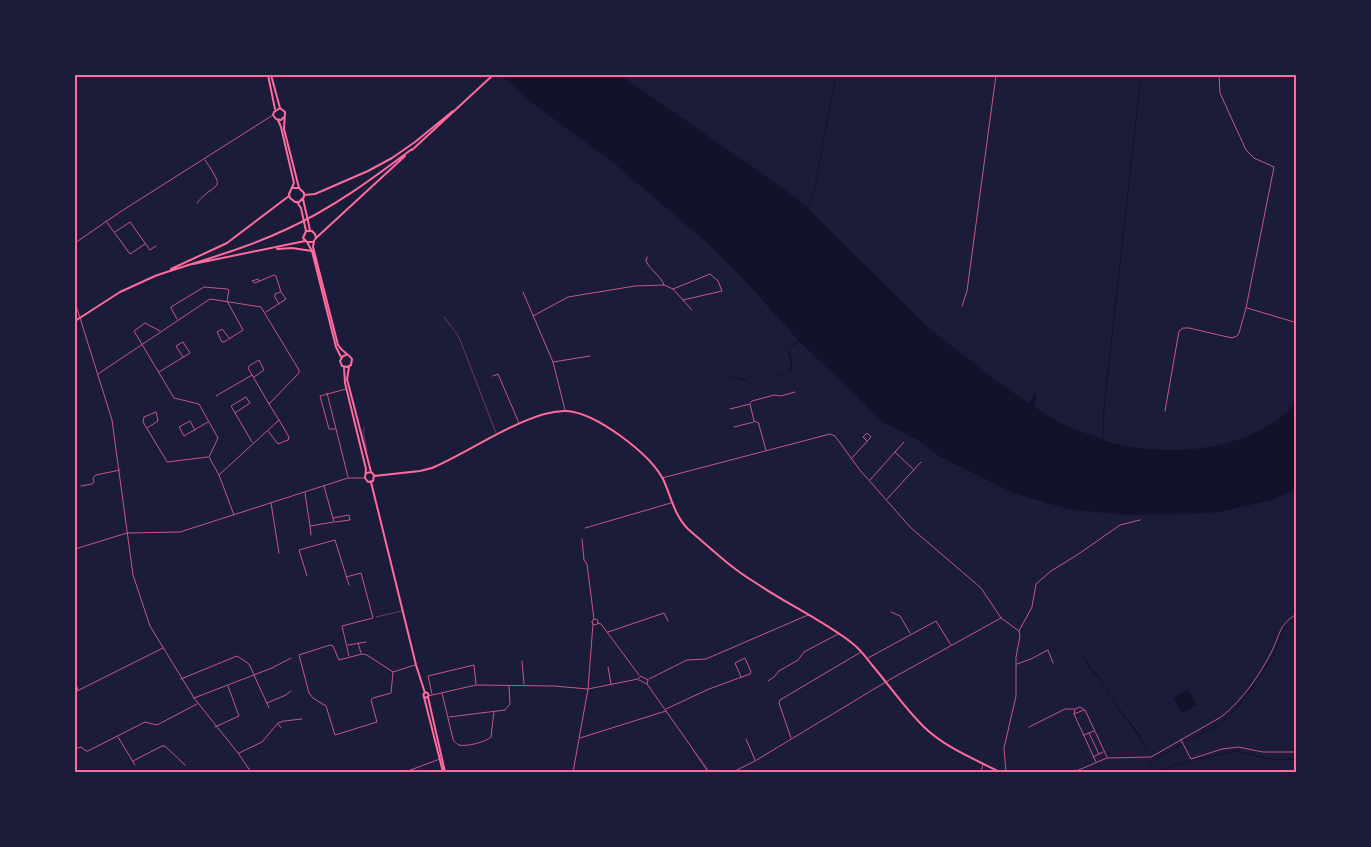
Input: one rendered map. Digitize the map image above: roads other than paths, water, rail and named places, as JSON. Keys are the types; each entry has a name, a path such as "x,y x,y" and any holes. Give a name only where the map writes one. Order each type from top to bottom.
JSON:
{"main road":[{"path":"269,75 280,108 285,112 284,129 299,188 304,195 304,206 310,230 315,234 316,238"},
{"path":"75,321 120,292 227,243 289,196 294,183 281,127 274,115 275,110 269,75"},
{"path":"374,476 366,455 347,379 352,359 338,345 313,247 314,241 493,75"},
{"path":"304,195 315,194 368,171 392,158 461,105"},
{"path":"275,110 280,108"},
{"path":"278,120 284,117"},
{"path":"155,276 250,244 287,229 349,195 412,149"},
{"path":"293,188 299,188"},
{"path":"289,196 301,208 306,231 303,236 312,251 336,347 341,357 340,362 344,367 346,389 367,473 365,478 367,482 371,482"},
{"path":"297,202 303,199"},
{"path":"306,231 310,230"},
{"path":"186,266 314,241"},
{"path":"269,250 292,248 312,251"},
{"path":"341,357 346,355"},
{"path":"344,367 349,367"},
{"path":"374,476 428,469 540,416 565,411 590,418 619,436 648,458 662,478 683,523 730,564 756,584 809,614 853,644 887,682 906,708 932,734 948,745 1000,772"},
{"path":"367,473 371,472"},
{"path":"374,476 371,482 416,665 425,693 423,694 427,696 439,759 444,772"},
{"path":"425,693 444,772"}],"street":[{"path":"962,306 967,292 996,75"},
{"path":"1164,411 1179,331 1189,328 1228,338 1234,338 1239,333 1246,308 1274,167 1256,160 1246,150 1220,94 1219,75"},
{"path":"75,243 106,221 274,115"},
{"path":"197,203 202,197 215,189 217,185 216,177 205,159"},
{"path":"106,221 130,254 146,244"},
{"path":"115,232 130,222 150,250 156,246"},
{"path":"647,257 647,264 664,285"},
{"path":"673,289 710,274 720,283 722,291 683,300"},
{"path":"259,281 274,275 276,276 281,292 286,299 265,312"},
{"path":"533,316 568,297 635,286 670,286 692,310"},
{"path":"177,320 171,307 204,287 227,289 229,290 227,301 243,330 230,338 222,342 218,332 222,329 230,338"},
{"path":"279,304 275,297 276,294 281,292"},
{"path":"523,292 553,362 565,411"},
{"path":"98,374 210,299 258,305 265,312 299,370 298,376 269,404"},
{"path":"75,302 112,420 133,576 150,626 197,704 238,753 251,772"},
{"path":"1246,308 1294,322"},
{"path":"444,316 459,337 496,436"},
{"path":"160,331 145,323 134,331 174,398 198,404 209,422 218,440 209,457"},
{"path":"158,372 190,353 184,342 176,346 183,357"},
{"path":"553,362 590,356"},
{"path":"216,396 253,376 264,370 259,360 248,367 253,376 278,420 289,437 288,440 278,444 268,430"},
{"path":"493,376 498,374 520,424"},
{"path":"335,429 329,429 320,396 346,389"},
{"path":"730,409 774,395 781,396 795,392"},
{"path":"327,394 348,478"},
{"path":"235,413 250,404 246,397 231,406 235,413 254,443"},
{"path":"750,404 754,421 758,423 766,451"},
{"path":"147,428 158,421 156,412 144,417 143,422 167,462 209,457"},
{"path":"219,475 278,420"},
{"path":"195,430 190,421 179,427 184,436 195,430 209,422"},
{"path":"734,427 754,421"},
{"path":"364,427 366,455"},
{"path":"662,478 830,434 835,436 851,459 911,528 981,588 1001,618 1019,631"},
{"path":"851,459 867,441"},
{"path":"870,480 904,442"},
{"path":"895,451 914,470"},
{"path":"209,457 219,475 234,515"},
{"path":"887,499 922,462"},
{"path":"81,486 92,484 94,482 93,478 96,475 120,470"},
{"path":"75,549 127,533 180,532 348,478 365,478"},
{"path":"324,486 334,522"},
{"path":"305,493 311,535"},
{"path":"585,528 672,502"},
{"path":"271,503 279,552"},
{"path":"310,526 350,520 349,516 333,518"},
{"path":"1006,772 1004,748 1016,696 1019,631 1032,607 1036,584 1051,570 1077,555 1120,525 1140,520"},
{"path":"307,576 300,550 335,540 349,585"},
{"path":"573,772 588,690 592,621 594,619 582,540"},
{"path":"346,577 361,573 373,618 342,626 349,657"},
{"path":"376,617 404,611"},
{"path":"891,612 900,616 911,634"},
{"path":"608,633 664,613 668,621"},
{"path":"647,684 648,680 687,660 706,659 809,614"},
{"path":"1074,772 1107,758 1151,756 1222,717 1231,709 1259,673 1273,648 1281,627 1296,614"},
{"path":"733,772 755,761 951,645 1001,618"},
{"path":"594,619 598,620 598,623 601,624 640,676 648,680"},
{"path":"867,658 936,620 951,645"},
{"path":"593,624 598,623"},
{"path":"768,681 779,671 798,660 804,652 838,634"},
{"path":"347,646 366,642"},
{"path":"358,643 362,654"},
{"path":"330,645 337,659 362,654 367,655 393,672 391,693 373,698 372,700 377,722 335,735 326,706 313,698 309,693 299,655 330,645"},
{"path":"75,692 163,648"},
{"path":"1016,664 1048,650 1053,663"},
{"path":"791,738 778,704 780,700 861,652"},
{"path":"181,679 237,656 249,664 269,708"},
{"path":"194,698 255,675 291,658"},
{"path":"579,738 666,710 709,689 741,677 751,672 745,658 735,662 741,677"},
{"path":"522,661 524,685"},
{"path":"393,672 416,665"},
{"path":"432,695 428,676 474,665 476,685"},
{"path":"608,667 611,685"},
{"path":"769,675 772,679"},
{"path":"427,696 476,685 554,686 588,690 638,679 647,684 709,772"},
{"path":"75,681 78,690"},
{"path":"448,717 505,710 510,704 509,685"},
{"path":"215,727 239,716 228,686"},
{"path":"266,703 286,695 290,691"},
{"path":"442,692 453,739 461,745 488,740 491,737 494,711"},
{"path":"75,749 81,747 86,751 145,722 157,725 197,704"},
{"path":"1029,727 1065,709 1080,707 1084,710 1107,758"},
{"path":"1075,709 1074,714 1096,762"},
{"path":"1074,714 1084,710"},
{"path":"238,753 262,742 278,723 302,719"},
{"path":"278,723 281,728"},
{"path":"1084,736 1094,731"},
{"path":"1089,733 1099,754"},
{"path":"118,736 135,765"},
{"path":"746,739 755,761"},
{"path":"1181,740 1191,759 1222,749 1238,747 1263,752 1296,752"},
{"path":"133,760 162,746 166,746 185,765"},
{"path":"1093,756 1104,752"},
{"path":"406,772 439,759 441,755"},
{"path":"981,772 983,763"}],"waterway":[{"path":"806,208 813,197 836,75"},
{"path":"1103,440 1104,406 1141,75"},
{"path":"1185,742 1220,724 1236,708 1270,661 1285,626 1296,618"},
{"path":"1150,765 1149,762 1181,745"},
{"path":"1154,772 1181,763 1236,751 1275,760 1296,759"}]}
